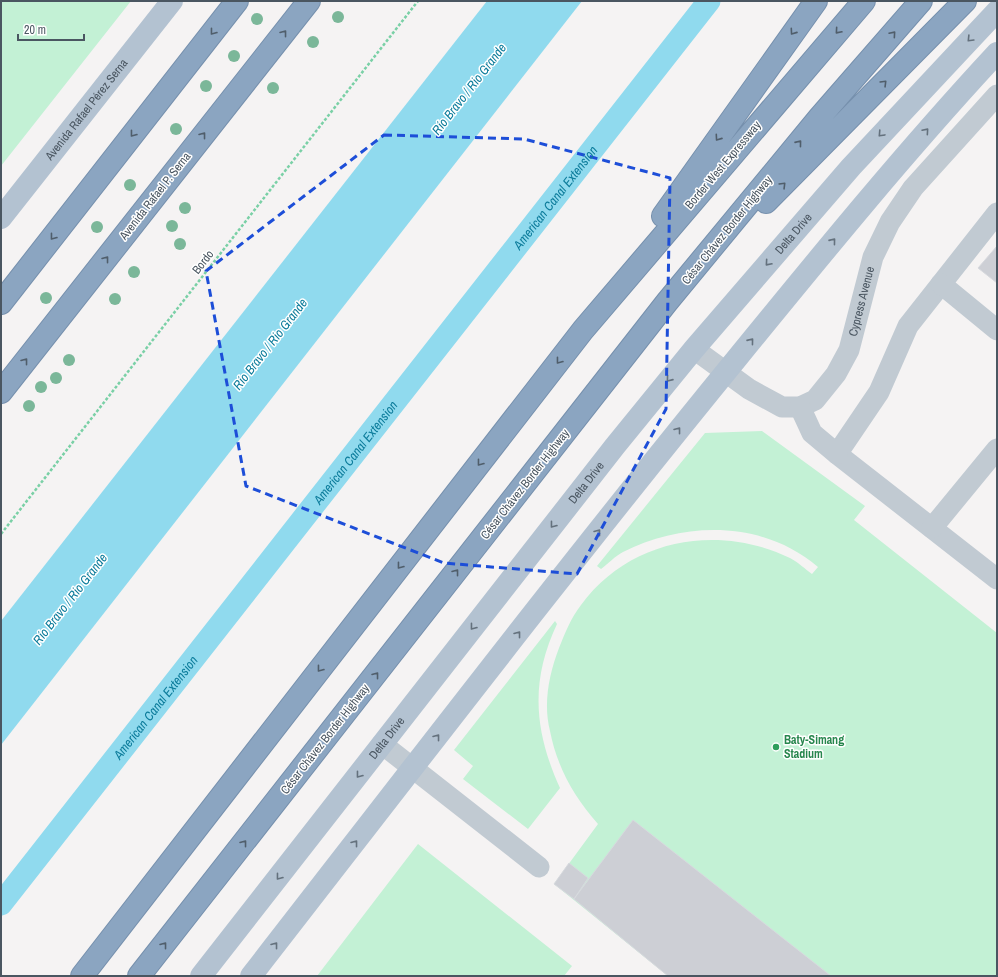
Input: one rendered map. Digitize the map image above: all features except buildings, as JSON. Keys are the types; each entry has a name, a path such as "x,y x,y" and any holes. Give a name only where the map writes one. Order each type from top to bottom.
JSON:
{"highway":[{"path":"1,303 237,1"},
{"name":"Avenida Rafael P. Serna","path":"1,392 309,1"},
{"path":"82,976 583,330 816,1"},
{"name":"Border West Expressway","path":"583,330 864,1"},
{"name":"César Chávez Border Highway","path":"140,976 667,302 819,118 921,1"},
{"path":"667,302 965,1"}],"main road":[{"name":"Avenida Rafael Pérez Serna","path":"1,218 172,1"},
{"name":"Delta Drive","path":"201,976 615,446 694,349 851,167 997,11"},
{"path":"251,976 690,414 859,209 947,106 997,53"}],"street":[{"name":"Cypress Avenue","path":"800,407 815,400 836,374 848,350 873,257 890,222 913,188 997,95"},
{"path":"837,454 879,392 908,326 997,213"},
{"path":"941,284 997,330"},
{"path":"694,349 749,389 782,407 800,407 812,433 997,579"},
{"path":"932,528 997,449"},
{"path":"382,744 539,867"}],"path":[{"name":"Bordo","path":"1,534 418,1"}],"highlighted area":[{"path":"384,135 524,139 670,178 666,409 577,574 444,563 246,486 206,271"}],"green space":[{"path":"1,1 131,1 1,166"},
{"name":"Baty-Simang Stadium","path":"762,431 865,506 854,520 997,633 997,976 668,976 554,884 598,824 581,803 562,769 553,744 547,710 548,689 555,658 568,626 581,605 601,583 624,565 649,552 676,544 705,540 734,541 762,547 790,558 812,574 818,567 796,552 773,540 748,533 723,530 697,531 672,535 647,542 623,552 601,569 597,566 705,433"},
{"path":"555,621 557,624 548,645 542,666 539,686 539,706 545,746 551,767 560,788 528,829 463,779 473,766 454,750"},
{"path":"418,844 572,966 564,976 317,976"}],"water":[{"name":"Río Bravo / Rio Grande","path":"487,1 582,1 1,745 1,621"}],"waterway":[{"name":"American Canal Extension","path":"1,904 709,1"}],"place":[{"name":"Baty-Simang Stadium","path":"776,747"}]}
